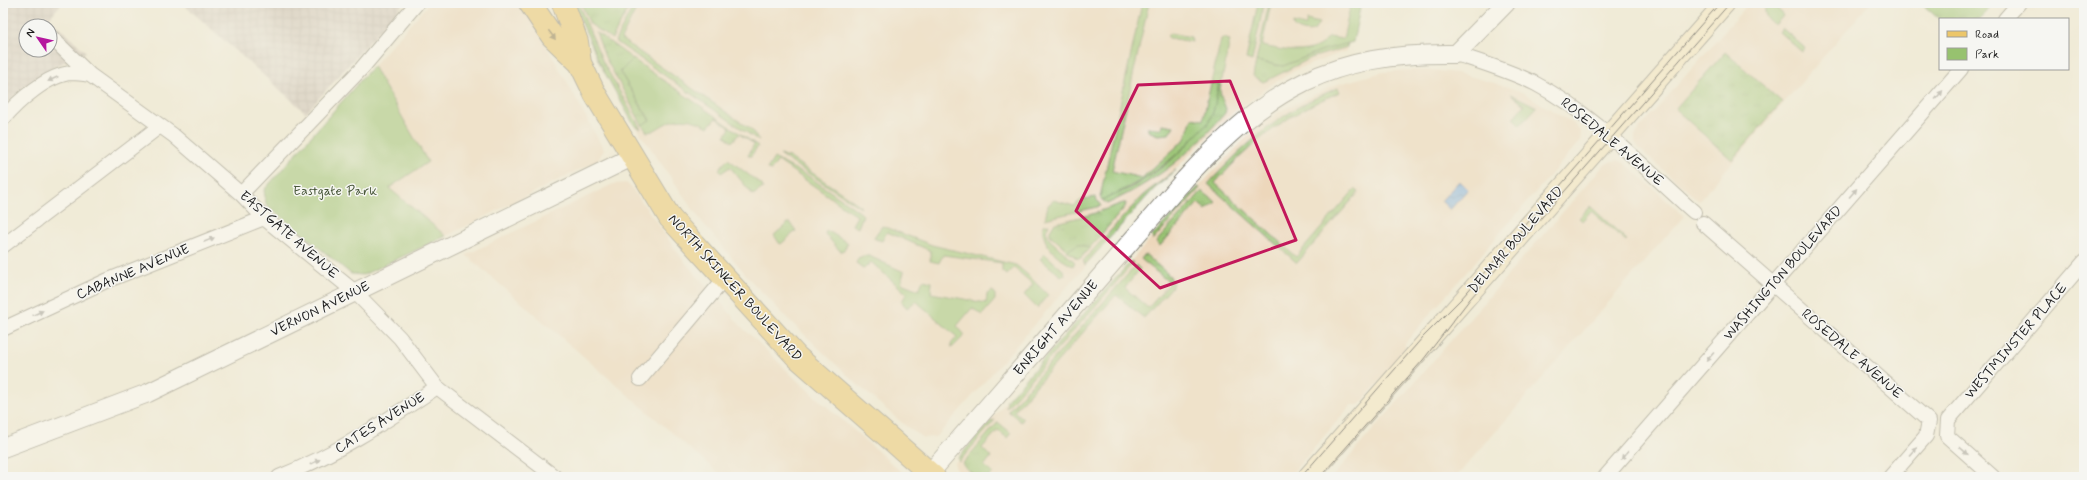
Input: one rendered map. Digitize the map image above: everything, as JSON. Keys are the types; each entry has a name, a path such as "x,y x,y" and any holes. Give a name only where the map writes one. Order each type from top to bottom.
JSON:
{"main road":[{"name":"NORTH SKINKER BOULEVARD","path":"530,3 552,36 580,63"},
{"name":"NORTH SKINKER BOULEVARD","path":"562,3 577,42 580,63 608,119 670,218 726,277 797,357 930,476"},
{"name":"DELMAR BOULEVARD","path":"1308,477 1725,3"}],"street":[{"path":"241,194 362,68 417,3"},
{"path":"1456,54 1506,3"},
{"path":"2006,18 2019,3"},
{"name":"EASTGATE AVENUE","path":"58,43 90,74 160,126 241,194 264,218 355,292 400,338 437,387 555,477"},
{"name":"ROSEDALE AVENUE","path":"1185,179 1215,148 1252,114 1292,88 1314,77 1344,66 1384,57 1456,54 1535,83 1575,108 1608,135 1772,285 1929,421 1926,436 1890,477"},
{"name":"WASHINGTON BOULEVARD","path":"1605,477 1960,70"},
{"path":"3,119 28,94 52,78 71,73 90,74"},
{"path":"3,246 160,126"},
{"name":"VERNON AVENUE","path":"3,448 148,393 632,157"},
{"name":"ENRIGHT AVENUE","path":"930,476 1185,179"},
{"name":"CABANNE AVENUE","path":"3,329 106,281 264,218"},
{"name":"WESTMINSTER PLACE","path":"1993,477 1947,436 1948,420 2084,262"},
{"path":"640,379 726,277"},
{"name":"CATES AVENUE","path":"279,477 307,466 366,435 437,387"}],"highlighted area":[{"path":"1230,81 1296,240 1160,288 1076,211 1138,85"}],"shaded area":[{"path":"3,3 62,3 49,18 18,18 18,58 58,58 58,26 86,52 54,67 22,88 3,108"},
{"path":"182,3 404,3 306,113"},
{"path":"429,3 521,3 566,80 604,150 597,161 446,236 389,188 428,162 373,66"},
{"path":"573,3 1356,3 1346,51 1298,69 1277,81 1229,116 1136,208 941,432 935,437 923,438 907,427 859,386 792,323 753,283 702,222 634,125 601,66"},
{"path":"1749,3 1870,3 1699,201 1640,150 1635,142 1635,136 1640,128"},
{"path":"1432,70 1457,73 1522,92 1574,124 1581,132 1580,141 1405,343 1405,353 1359,405 1351,405 1289,477 963,477 959,474 955,467 955,463 1007,400 1177,209 1248,136 1278,112 1335,85 1383,72"},
{"path":"1618,160 1625,163 1684,216 1456,477 1332,477 1603,166 1611,161"},
{"path":"626,183 632,188 684,261 742,327 799,382 907,477 723,477 466,255 613,184"}],"green space":[{"path":"573,3 578,3 603,62 641,129 634,125 601,66"},
{"path":"581,3 631,3 612,39 590,24"},
{"path":"635,3 639,3 621,39 752,130 759,141 615,41"},
{"path":"1142,3 1149,3 1112,171 1142,178 1185,139 1192,118 1203,120 1211,83 1219,84 1210,120 1185,147 1140,181 1102,200 1100,197"},
{"path":"1258,3 1264,3 1252,61 1246,59"},
{"path":"1269,3 1271,3 1262,46 1297,51 1314,48 1322,44 1329,37 1343,39 1351,3 1361,3 1353,42 1323,50 1283,66 1256,61"},
{"path":"1767,3 1771,3 1784,15 1775,25 1769,21 1766,16 1765,10"},
{"path":"1921,3 1987,3 1989,8 1981,18 1939,19"},
{"path":"1307,20 1319,23 1314,31 1302,31 1293,26 1293,23 1305,26"},
{"path":"1782,28 1805,48 1802,52 1779,32"},
{"path":"596,32 633,59 620,72 650,121 642,125 605,57"},
{"path":"1170,33 1191,37 1192,42 1169,38 1167,36"},
{"path":"1223,38 1230,40 1220,90 1226,109 1225,113 1199,142 1171,166 1141,186 1107,204 1102,200 1130,188 1169,162 1186,146 1210,119 1219,84 1211,83 1221,39"},
{"path":"1348,43 1347,47 1311,58 1263,82 1253,76 1256,61 1283,66 1323,50"},
{"path":"1725,52 1782,102 1732,160 1675,109"},
{"path":"633,59 758,146 751,156 748,156 754,144 739,134 732,142 725,136 730,128 716,118 708,127 692,120 681,119 647,132 642,125 650,120 620,72"},
{"name":"Eastgate Park","path":"373,66 428,162 389,188 446,236 363,275 351,274 266,204 264,190"},
{"path":"1338,88 1340,92 1304,109 1272,130 1243,154 1215,183 1296,257 1355,189 1359,192 1297,263 1208,184 1237,154 1267,128 1300,106"},
{"path":"1511,94 1537,107 1520,125 1513,118 1524,105"},
{"path":"1162,124 1174,126 1169,134 1158,135 1148,131 1148,127 1161,129"},
{"path":"780,155 789,157 858,204 861,208"},
{"path":"774,158 808,176 863,215 858,228 852,225 857,216 778,161 771,170 767,169"},
{"path":"728,159 762,185 763,188 753,195 730,167 721,173 719,169"},
{"path":"1176,170 1154,189 1085,265 1083,261 1143,195"},
{"path":"1198,187 1200,188 1153,240 1152,236"},
{"path":"1202,191 1216,202 1206,210 1198,203 1160,246 1156,242"},
{"path":"1095,197 1101,206 1045,219 1048,205 1054,200 1074,206 1081,200"},
{"path":"1126,203 1125,207 1081,258 1076,258 1050,235 1050,231 1055,223 1089,215"},
{"path":"1590,206 1627,240 1626,241 1591,211 1582,221 1579,218"},
{"path":"788,223 791,223 796,231 781,244 774,235"},
{"path":"1049,224 1046,231 1050,240 1075,262 1073,266 1056,255 1047,244 1044,238 1043,225"},
{"path":"882,226 932,245 1016,265 1048,295 1037,308 1024,295 1033,284 1014,268 1007,275 1002,272 1002,263 943,255 939,263 930,261 931,251 887,232 882,241 875,239 874,237"},
{"path":"826,231 848,243 843,251 840,251 825,234"},
{"path":"1078,244 1090,248 1079,259 1067,251"},
{"path":"1045,254 1064,271 1065,275 1061,276 1040,259"},
{"path":"1145,254 1170,276 1173,284 1171,288 1144,318 1116,295 1014,411 1023,419 1021,422 1008,411 1136,265 1140,269 1125,288 1148,308 1170,283 1141,259"},
{"path":"869,256 904,272 901,283 919,290 923,280 932,282 931,293 986,303 987,294 992,291 995,293 995,300 982,315 972,308 957,326 965,335 952,348 951,344 957,337 916,301 907,308 901,301 907,294 871,262 864,269 856,263 858,258"},
{"path":"1131,261 1133,263 1006,408 1007,400"},
{"path":"995,420 959,462 958,458 990,421"},
{"path":"998,422 1011,433 1007,438 998,430 982,448 991,457 984,466 993,473 989,477 976,477 962,464"}],"water":[{"path":"1459,181 1468,189 1450,210 1441,201"}],"tram line":[{"path":"1301,477 1423,337 1461,299 1720,3"},
{"path":"1320,477 1423,360 1470,299 1730,3"}]}
